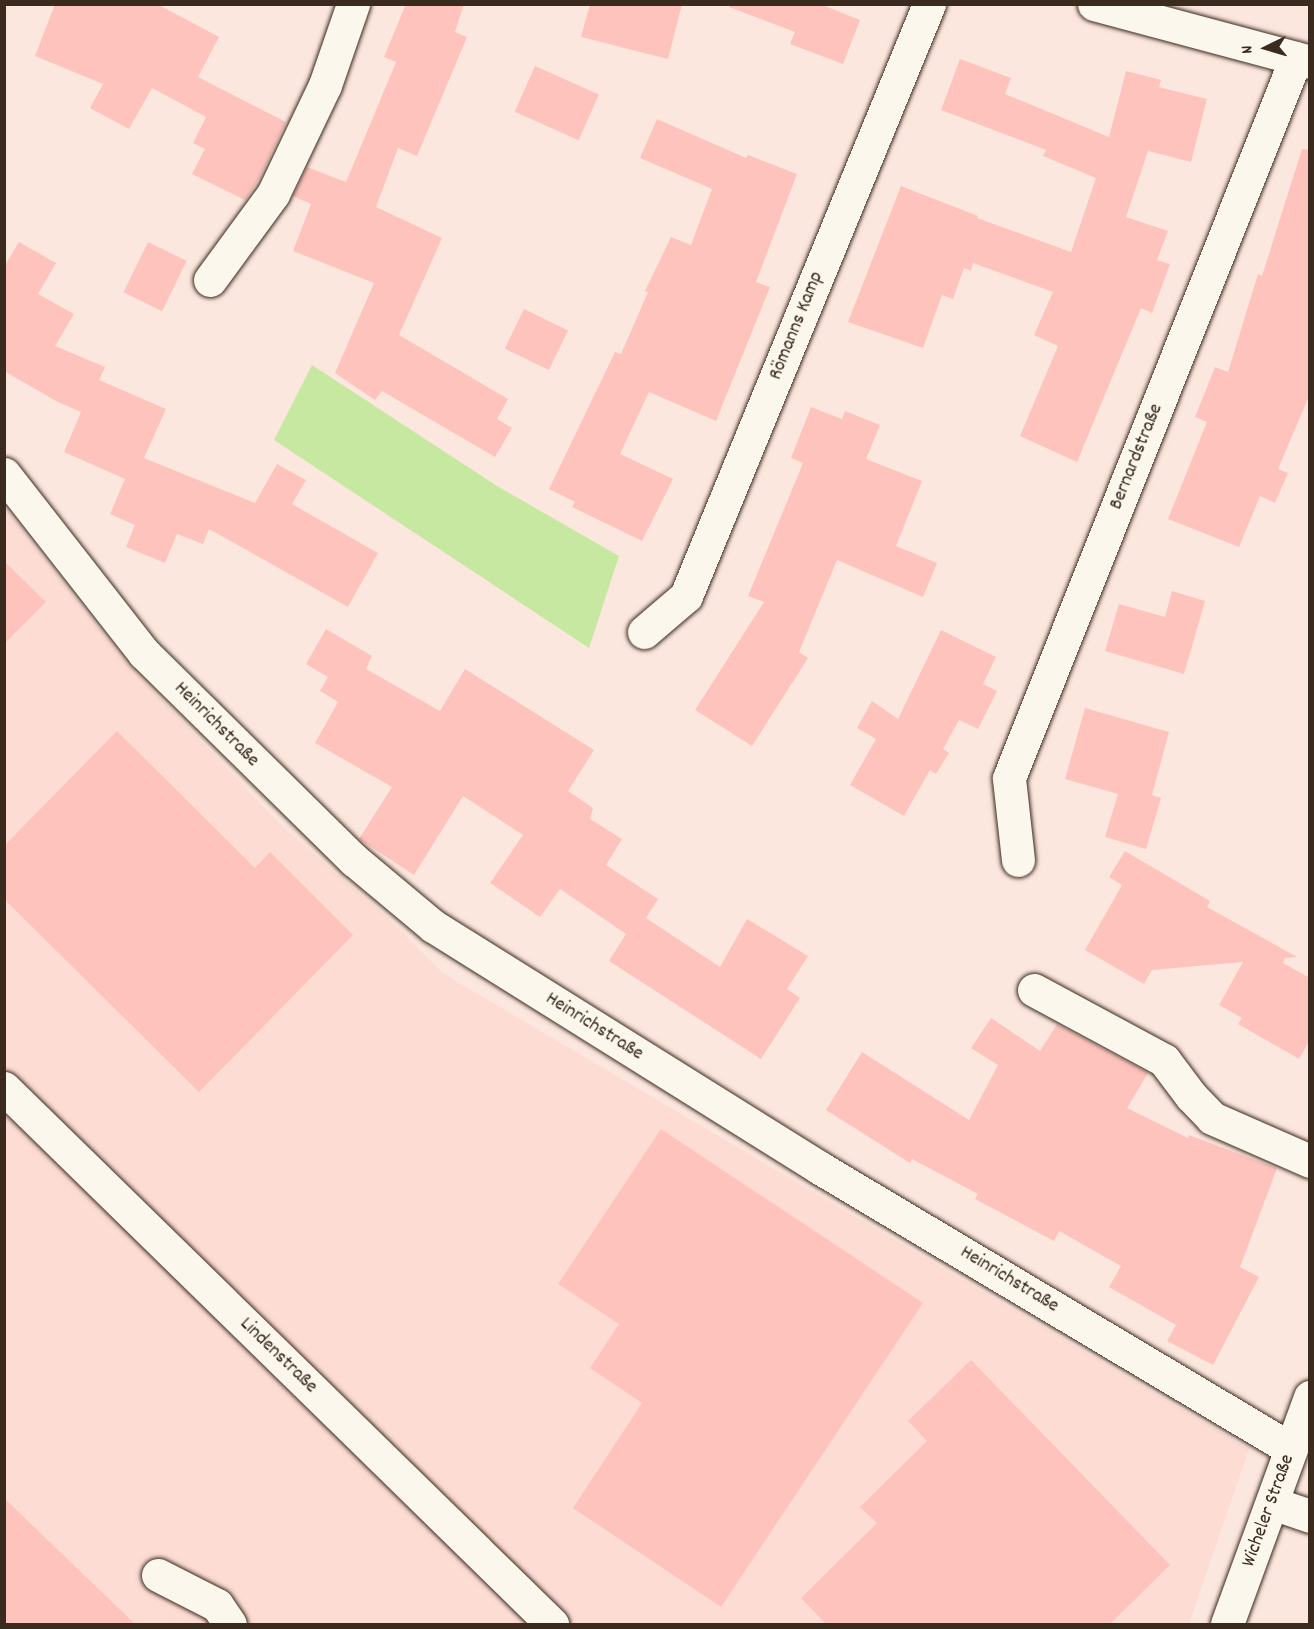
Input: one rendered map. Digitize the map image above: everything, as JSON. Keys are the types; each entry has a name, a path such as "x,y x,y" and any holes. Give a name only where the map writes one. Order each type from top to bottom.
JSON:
{"street":[{"path":"210,280 273,194 325,85 353,4"},
{"name":"Römanns Kamp","path":"644,632 686,596 929,4"},
{"path":"1094,4 1303,60"},
{"name":"Bernardstraße","path":"1017,860 1009,778 1303,60"},
{"name":"Heinrichstraße","path":"4,474 144,653 354,861 433,926 820,1168 1291,1449"},
{"path":"1034,990 1164,1060 1191,1096 1212,1118 1310,1161"},
{"name":"Lindenstraße","path":"4,1088 552,1624"},
{"name":"Wicheler Straße","path":"1227,1624 1310,1397"},
{"path":"1272,1503 1310,1515"},
{"path":"158,1575 217,1605 230,1624"}],"shaded area":[{"path":"4,507 129,666 284,828 389,919 444,974 1249,1449 1189,1624 5,1624"}],"green space":[{"path":"312,365 497,486 619,556 589,648 274,440"}],"building":[{"path":"55,4 157,4 219,37 198,77 286,122 259,179 245,200 192,174 205,149 193,143 206,117 152,88 129,129 90,108 103,84 35,56"},
{"path":"406,4 464,4 455,32 467,37 417,156 398,148 376,207 442,238 399,335 508,399 497,419 512,428 495,457 382,391 375,400 335,373 374,283 293,251 311,204 293,196 307,167 346,182 396,62 384,57"},
{"path":"590,4 682,4 668,59 581,37"},
{"path":"730,4 820,4 860,20 843,64 790,44 795,32 729,7"},
{"path":"960,59 1011,78 1005,94 1109,137 1126,71 1161,80 1159,87 1207,99 1191,162 1148,151 1126,217 1168,231 1157,260 1170,264 1152,313 1141,308 1077,462 1020,436 1058,346 1034,335 1053,292 973,263 971,271 964,268 953,299 942,295 923,348 848,322 901,186 978,216 977,218 1071,252 1096,178 1043,156 1046,150 941,110"},
{"path":"535,66 599,94 579,140 515,112"},
{"path":"657,119 746,158 748,155 797,174 756,282 770,287 716,421 649,392 620,454 673,479 642,541 572,507 575,502 549,489 615,352 621,354 648,292 645,291 671,237 691,245 712,189 640,158"},
{"path":"1302,149 1310,150 1310,394 1278,469 1288,473 1275,503 1260,496 1239,547 1168,519 1207,422 1195,417 1215,367 1228,372 1258,274 1262,276"},
{"path":"19,242 56,263 38,294 74,314 55,346 105,367 99,380 166,409 144,458 255,503 277,464 306,480 292,504 378,553 348,607 209,529 203,544 177,534 165,563 126,547 135,525 110,514 125,479 64,452 81,412 56,401 4,371 4,267"},
{"path":"148,242 187,261 162,311 123,292"},
{"path":"524,309 568,330 549,370 505,349"},
{"path":"811,407 842,419 845,411 880,425 866,459 922,481 896,546 937,563 923,597 837,560 799,652 808,658 752,746 695,710 764,602 748,596 803,463 791,458"},
{"path":"4,561 46,602 4,644"},
{"path":"1172,591 1205,601 1184,674 1105,651 1119,604 1165,617"},
{"path":"326,629 372,656 366,669 440,711 465,669 594,750 568,791 593,808 590,819 622,839 606,865 658,899 646,918 720,967 747,919 808,956 787,989 800,998 761,1059 609,961 626,934 560,889 540,917 490,883 523,835 463,796 414,875 359,839 392,787 315,743 338,702 320,691 328,677 306,664"},
{"path":"941,630 996,657 983,684 997,691 978,729 959,720 943,749 949,753 936,774 930,770 904,816 850,785 876,739 857,728 872,701 898,719"},
{"path":"1085,708 1169,732 1152,795 1161,798 1146,849 1105,837 1118,794 1065,779"},
{"path":"117,731 255,868 270,852 353,935 199,1092 4,899 4,846"},
{"path":"1125,851 1210,901 1207,907 1297,957 1285,958 1283,963 1310,978 1310,1040 1299,1059 1238,1024 1242,1018 1219,1005 1243,962 1152,970 1144,984 1085,950 1122,885 1109,877"},
{"path":"991,1018 1040,1051 1057,1024 1148,1073 1127,1108 1188,1138 1189,1135 1277,1168 1240,1267 1259,1277 1213,1365 1167,1341 1176,1325 1109,1287 1121,1266 1059,1231 1054,1241 975,1199 978,1194 912,1159 910,1163 826,1110 862,1052 969,1120 998,1065 971,1048"},
{"path":"661,1129 923,1303 721,1607 573,1508 642,1403 590,1368 619,1324 558,1284"},
{"path":"971,1360 1170,1565 1110,1624 826,1624 801,1598 877,1523 860,1507 927,1441 908,1421"},
{"path":"4,1498 135,1624 4,1624"}]}
